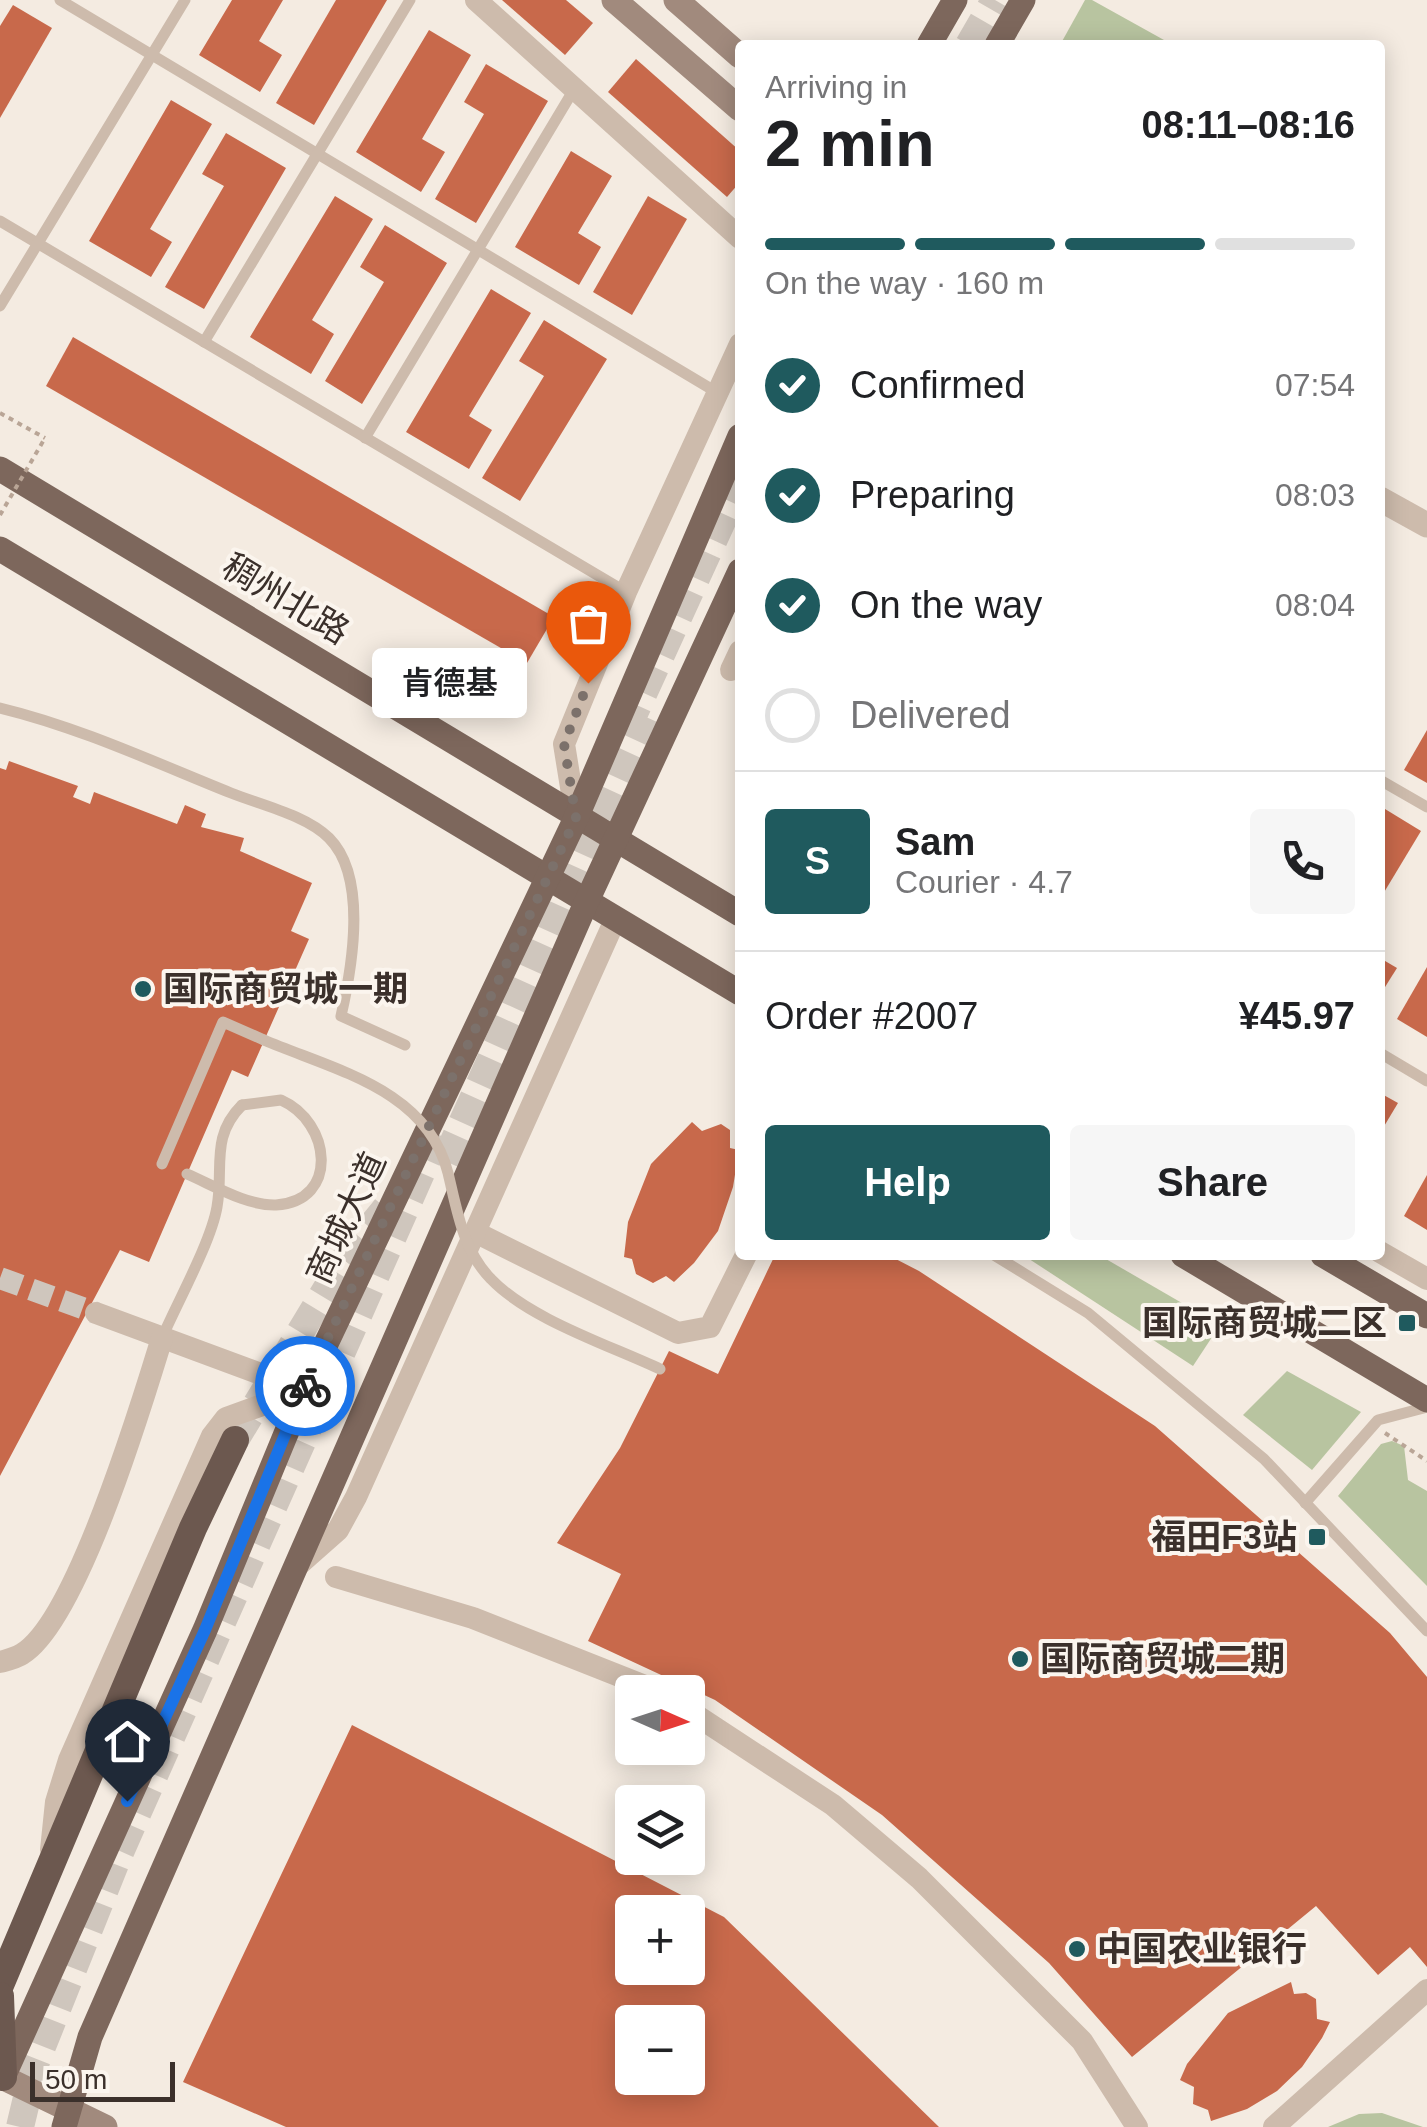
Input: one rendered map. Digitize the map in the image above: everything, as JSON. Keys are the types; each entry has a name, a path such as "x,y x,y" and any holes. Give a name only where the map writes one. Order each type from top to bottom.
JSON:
{"highway":[{"path":"0,1985 192,1528 235,1440"},
{"path":"0,1996 1,2081"}],"main road":[{"path":"614,0 735,105"},
{"path":"676,0 735,52"},
{"path":"932,40 955,0"},
{"path":"1000,40 1023,0"},
{"name":"商城大道","path":"1,2081 205,1630 304,1390 544,878 576,818 735,448"},
{"name":"稠州北路","path":"0,470 735,911"},
{"path":"0,549 735,990"},
{"path":"66,2118 90,2037 586,903 735,582"},
{"path":"1190,1260 1427,1404"},
{"path":"1332,1260 1427,1316"},
{"path":"1,2081 66,2118 105,2127"}],"street":[{"path":"476,0 576,86 735,233"},
{"path":"576,818 564,744 626,592 735,356"},
{"path":"1385,502 1427,525"},
{"path":"295,1568 338,1530 356,1497 615,920"},
{"path":"475,1232 678,1333 710,1327 744,1260"},
{"path":"1385,1255 1427,1279"},
{"path":"96,1314 304,1390"},
{"path":"0,1662 24,1653 77,1575 133,1434 162,1338"},
{"path":"49,1874 56,1802 69,1760 212,1436 226,1418 304,1390"},
{"path":"336,1577 473,1618 617,1675"},
{"path":"705,1721 833,1805 919,1878 1082,2040 1137,2127"},
{"path":"1274,2127 1427,1990"}],"lane":[{"path":"60,0 719,394"},
{"path":"0,306 185,0"},
{"path":"204,342 410,0"},
{"path":"365,438 576,86"},
{"path":"0,221 626,592"},
{"path":"702,655 735,664"},
{"path":"0,708 296,818 329,838 347,867 353,917 353,966 341,1016 406,1045"},
{"path":"1385,783 1427,807"},
{"path":"162,1164 223,1022 403,1102 434,1137 471,1252 489,1278 514,1299 660,1369"},
{"path":"1385,1056 1427,1081"},
{"path":"162,1338 217,1209 218,1140 227,1120 242,1105 280,1100 310,1119 322,1151 315,1181 292,1202 274,1205 187,1174"},
{"path":"1002,1260 1088,1313 1264,1459 1427,1631"},
{"path":"1305,1502 1378,1420 1427,1404"}],"path":[{"path":"0,412 45,438 0,515"},
{"path":"1373,1426 1427,1461"}],"green space":[{"path":"1085,0 1092,0 1164,40 1063,40"},
{"path":"1031,1260 1108,1260 1220,1325 1193,1366"},
{"path":"1287,1371 1361,1412 1312,1470 1243,1415"},
{"path":"1392,1441 1404,1446 1408,1480 1427,1491 1427,1586 1338,1496 1381,1444"},
{"path":"1382,2113 1423,2127 1328,2127 1359,2114"}],"building":[{"path":"232,0 283,0 259,41 282,55 260,92 199,55"},
{"path":"336,0 387,0 314,125 276,103"},
{"path":"502,0 566,0 593,23 565,55"},
{"path":"13,5 52,28 0,118 0,26"},
{"path":"429,30 471,55 422,139 445,152 421,192 356,152"},
{"path":"636,59 735,147 735,188 727,197 608,92"},
{"path":"486,64 548,101 476,223 435,199 484,114 464,102"},
{"path":"171,100 212,124 150,229 172,242 151,277 89,241"},
{"path":"226,133 286,168 204,309 165,287 224,186 202,174"},
{"path":"571,151 612,176 578,233 601,247 579,285 515,247"},
{"path":"335,196 373,219 312,320 334,334 311,374 250,337"},
{"path":"648,196 687,219 632,315 593,292"},
{"path":"385,225 447,263 362,404 325,381 384,282 360,267"},
{"path":"491,289 531,313 469,416 492,430 469,469 406,432"},
{"path":"544,320 607,359 520,501 482,478 544,376 519,361"},
{"path":"73,337 554,617 527,663 46,386"},
{"path":"1427,730 1427,783 1404,770"},
{"name":"国际商贸城一期","path":"9,761 78,786 73,797 90,804 94,792 177,824 185,805 206,814 201,827 244,838 240,851 312,883 291,931 309,939 248,1077 232,1070 149,1262 120,1250 0,1476 0,768 6,770"},
{"path":"1385,809 1421,831 1385,891"},
{"path":"1385,961 1397,968 1385,987"},
{"path":"1427,967 1427,1037 1397,1019"},
{"path":"1385,1096 1398,1103 1385,1125"},
{"path":"692,1122 702,1131 721,1124 730,1130 735,1175 718,1231 674,1282 666,1276 653,1283 636,1274 632,1259 624,1257 628,1222 651,1164"},
{"path":"1427,1175 1427,1230 1404,1216"},
{"name":"国际商贸城二期","path":"773,1260 898,1260 1155,1426 1390,1633 1427,1677 1427,1967 1410,1947 1378,1975 1316,1906 1132,2057 1049,1963 882,1815 705,1695 705,1675 661,1675 588,1641 621,1574 557,1543 620,1448 669,1351 718,1374"},
{"path":"352,1725 615,1861 615,1875 643,1875 681,1895 615,1895 615,1985 705,1985 705,1907 724,1917 939,2127 286,2127 183,2082"},
{"path":"1291,1982 1294,1994 1306,1993 1316,1999 1317,2019 1330,2022 1322,2038 1302,2067 1277,2091 1247,2109 1211,2121 1208,2110 1193,2104 1194,2087 1180,2080 1187,2064 1228,2013"}],"tunnel":[{"path":"972,40 995,0"},
{"path":"626,731 735,493"},
{"path":"445,1161 646,717"},
{"path":"20,2127 35,2064 117,1859 441,1128"},
{"path":"235,1440 344,1260 386,1208"},
{"path":"0,1278 96,1313"}],"way so far":[{"path":"305,1386 544,878 576,818 564,744 588,683"}],"place":[{"name":"肯德基","path":"588,683"},
{"name":"国际商贸城一期","path":"143,989"},
{"name":"国际商贸城二区","path":"1407,1323"},
{"name":"福田F3站","path":"1317,1537"},
{"name":"国际商贸城二期","path":"1020,1659"},
{"name":"中国农业银行","path":"1077,1949"}],"route":[{"path":"127,1801 205,1630 305,1386"}]}
